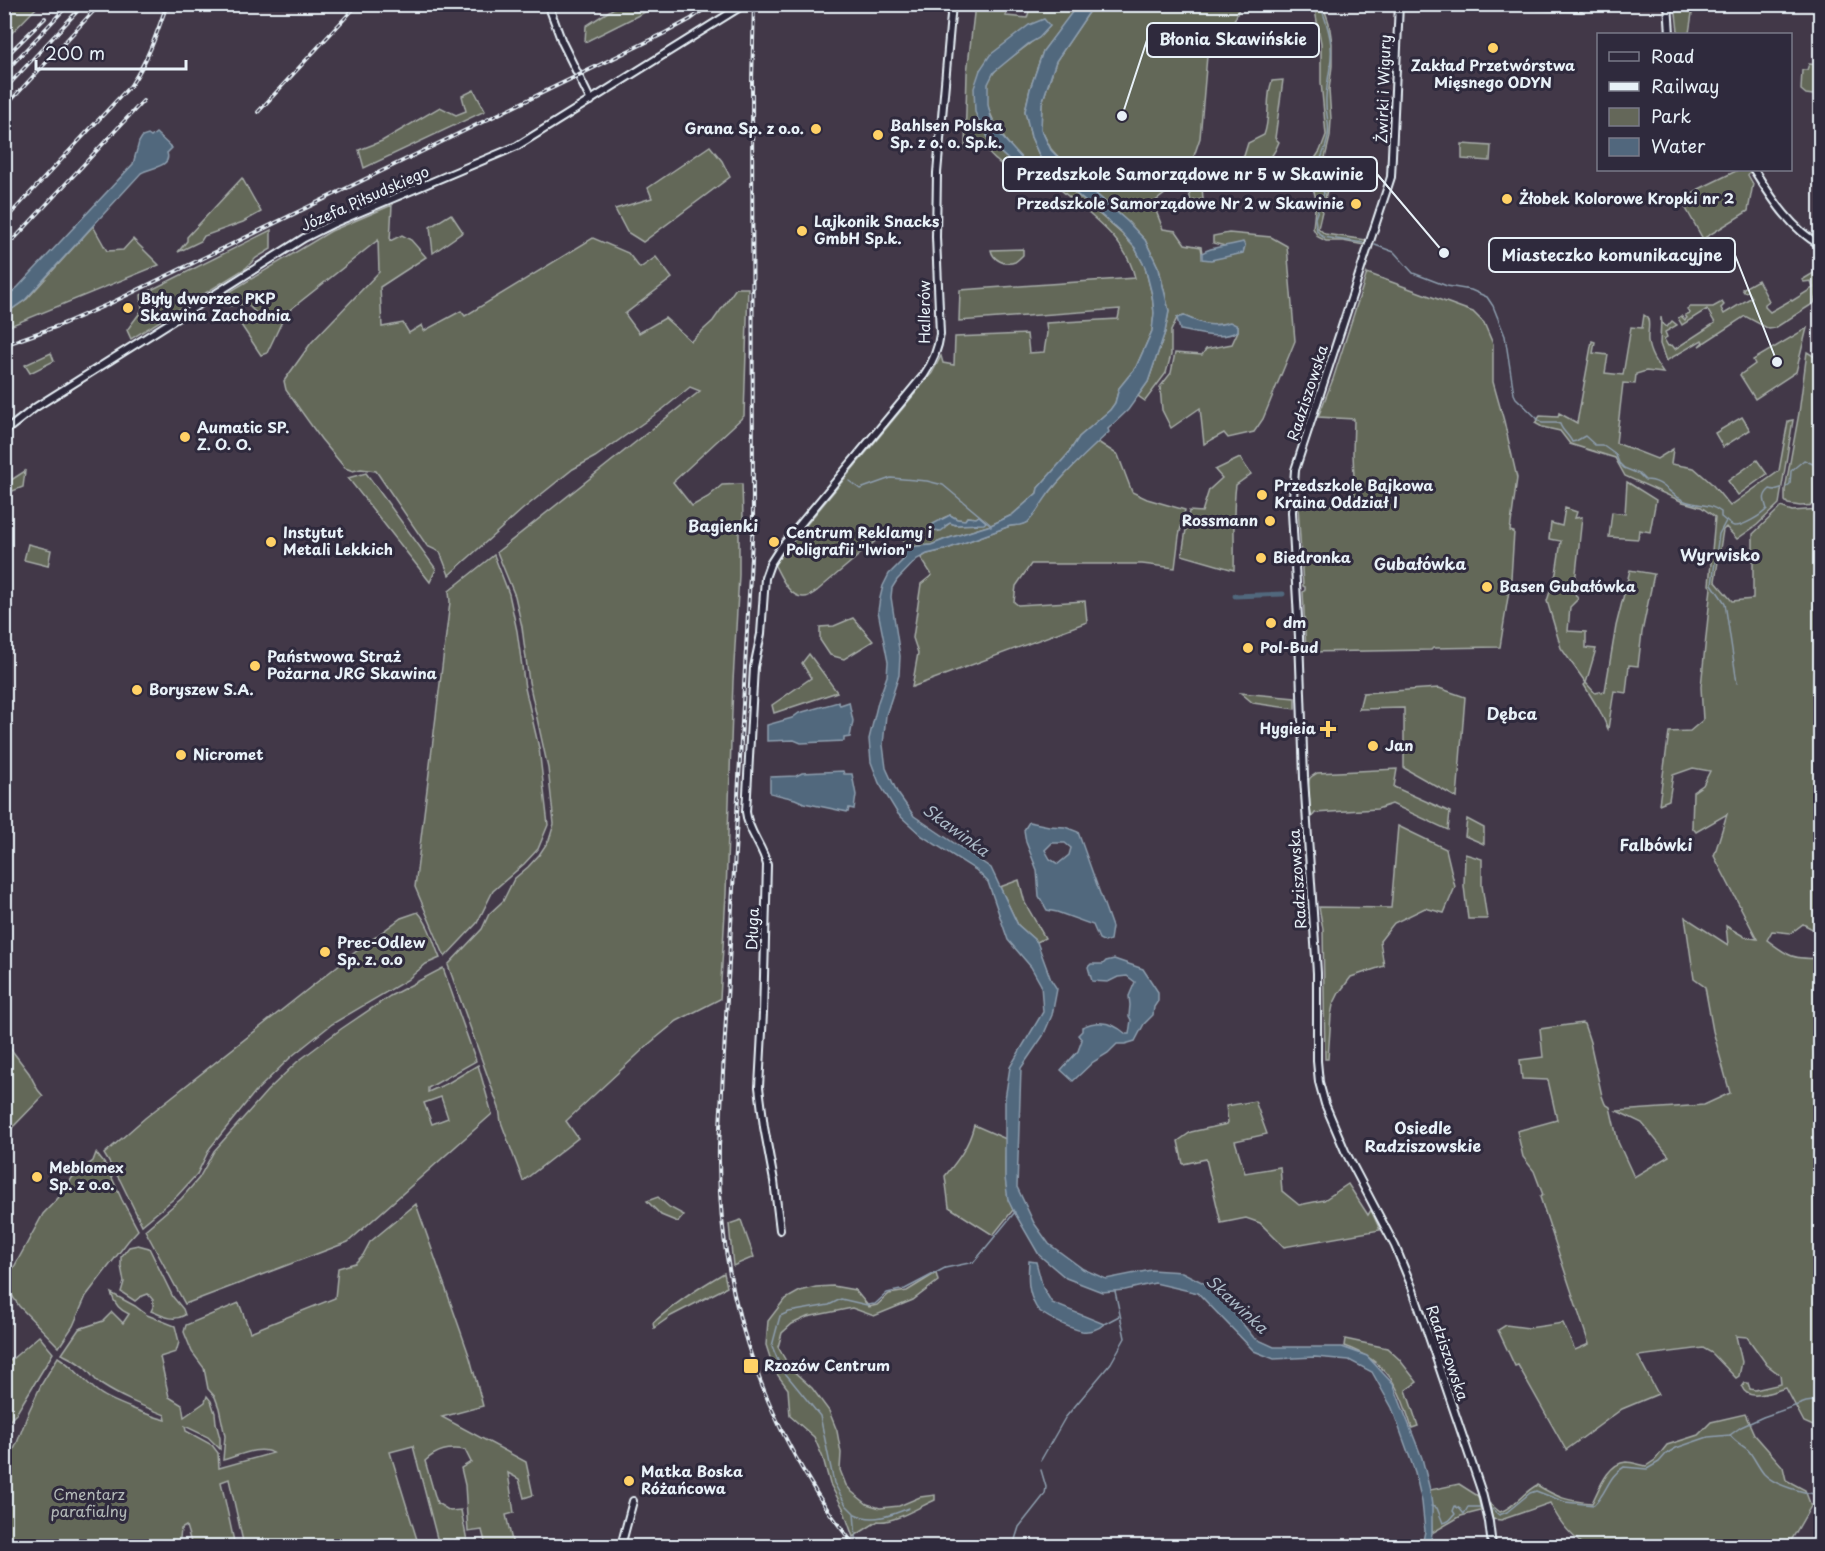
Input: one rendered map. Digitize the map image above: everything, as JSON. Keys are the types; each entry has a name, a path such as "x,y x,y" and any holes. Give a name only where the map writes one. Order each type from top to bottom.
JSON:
{"street":[{"path":"548,4 562,42 591,101"},
{"name":"Józefa Piłsudskiego","path":"4,432 36,407 311,234 507,151 745,4"},
{"name":"Hallerów","path":"761,634 763,589 770,564 779,550 924,375 933,362 938,348 940,334 936,237 937,174 952,4"},
{"name":"Żwirki i Wigury","path":"1370,243 1391,177 1399,4"},
{"path":"1668,4 1670,33"},
{"path":"1755,171 1791,222 1810,239 1821,245"},
{"name":"Radziszowska","path":"1370,243 1295,470 1292,492 1304,778 1318,979 1317,1061 1321,1091 1330,1118 1353,1169 1398,1252 1412,1287 1482,1493 1492,1546"},
{"name":"Długa","path":"761,634 752,682 746,812 767,865 759,1087 780,1230"},
{"path":"621,1546 633,1501"}],"green space":[{"path":"620,4 659,5 585,42 586,26"},
{"path":"4,5 39,5 5,40"},
{"path":"975,5 1007,5 1006,16 1027,18 1031,5 1078,5 1043,51 1025,111 1031,137 1044,166 1135,248 1145,267 1152,295 1154,313 1152,331 1136,367 1119,388 1115,403 1110,410 1079,437 1068,454 1038,488 1037,493 1012,515 991,525 931,545 908,547 892,527 816,591 808,596 799,596 789,590 774,564 932,373 941,356 943,363 954,365 955,337 1027,334 1029,353 1044,352 1046,323 1118,319 1120,309 959,321 960,290 1135,278 1130,262 1111,234 1047,177 1019,177 1004,167 987,150 965,148 967,73","holes":["1050,26 996,70 989,81 986,94 988,106 1000,132 1025,162 1024,174 989,142 980,70","950,515 965,520 967,517 979,516 972,524 950,523 939,531 943,518"]},
{"path":"1094,5 1240,5 1236,17 1207,56 1200,138 1187,177 1153,203 1163,229 1176,231 1185,244 1201,247 1203,259 1243,243 1229,247 1213,243 1213,236 1229,233 1271,237 1287,246 1295,341 1263,419 1254,432 1228,438 1224,433 1204,444 1200,408 1171,428 1162,410 1160,387 1171,373 1175,353 1202,355 1206,349 1232,344 1238,327 1230,323 1212,325 1184,316 1177,318 1171,331 1171,355 1166,373 1145,401 1138,396 1148,382 1165,332 1169,311 1159,269 1145,240 1077,177 1051,149 1041,129 1042,103 1056,61"},
{"path":"1314,5 1323,5 1332,43 1329,90 1330,137 1325,158 1329,182 1318,228 1325,234 1367,240 1364,245 1326,241 1318,237 1313,228 1316,199 1308,169 1320,151 1326,135 1321,82 1321,43"},
{"path":"1537,5 1559,5 1558,9 1560,5 1582,5 1582,12 1538,10"},
{"path":"1675,5 1691,5 1693,7 1689,33 1678,31"},
{"path":"1809,64 1820,65 1820,96 1806,94 1801,90 1802,70 1807,70"},
{"path":"1283,80 1275,138 1279,142 1272,156 1262,164 1235,171 1231,165 1244,156 1248,143 1264,135 1272,81"},
{"path":"474,90 485,111 364,168 359,150 382,141 440,107 456,115 466,111 462,96"},
{"path":"1462,144 1491,146 1490,161 1462,159"},
{"path":"710,146 722,161 730,177 643,242 627,232 615,209 652,198 648,188"},
{"path":"1210,171 1223,174 1223,178 1202,187 1203,199 1191,201 1187,183 1192,173"},
{"path":"1736,171 1750,171 1748,175 1753,184 1748,211 1703,239 1684,205 1685,200 1699,189"},
{"path":"242,178 261,212 243,222 204,236 201,241 178,252 187,241 187,237"},
{"path":"392,205 390,241 402,235 411,240 426,257 380,287 382,327 403,323 409,333 422,325 424,331 461,311 465,316 593,238 628,253 640,268 656,257 672,278 625,314 639,333 665,318 691,341 713,321 736,288 748,288 744,416 673,482 692,506 708,497 722,485 742,484 743,518 739,531 720,999 677,1021 650,1043 566,1121 578,1138 523,1181 448,965 482,929 489,914 503,901 514,879 539,855 549,840 554,824 548,768 529,682 522,627 515,596 497,552 700,391 690,387 595,457 573,469 523,509 449,575 440,552 427,546 376,471 361,469 353,471 345,468 286,390 284,381 311,343 379,272 378,240 286,313 267,353 261,355 241,325 257,314 247,304 228,306 221,297 331,231"},
{"path":"451,214 463,232 433,253 430,227"},
{"path":"93,226 107,251 123,250 133,239 159,265 5,328 5,314 27,299"},
{"path":"271,230 271,249 256,258 246,268 131,339 127,330 142,310 141,295"},
{"path":"1023,249 1023,255 1015,262 1007,263 997,259 991,250"},
{"path":"1820,269 1820,283 1814,303 1775,328 1769,329 1745,316 1699,346 1702,340 1666,361 1660,344 1661,317 1662,323 1667,327 1672,321 1677,325 1665,332 1667,337 1664,339 1668,346 1672,345 1675,349 1715,323 1707,309 1682,325 1678,318 1681,316 1685,320 1687,318 1685,315 1690,313 1687,309 1690,307 1713,307 1722,302 1724,305 1721,308 1724,314 1752,297 1748,291 1744,292 1742,289 1758,280 1769,301 1765,307 1770,312 1813,288 1811,281 1802,280"},
{"path":"1367,273 1473,312 1484,323 1493,344 1493,382 1517,478 1510,531 1514,532 1511,578 1500,647 1306,652 1303,592 1305,587 1303,586 1298,506 1355,504 1354,419 1318,417 1333,379"},
{"path":"1644,315 1649,322 1650,350 1663,373 1646,371 1636,374 1635,384 1623,383 1616,443 1657,459 1673,449 1671,464 1694,468 1711,483 1730,506 1779,471 1788,421 1793,420 1779,504 1757,525 1737,539 1726,527 1723,530 1715,581 1732,601 1753,599 1753,534 1781,507 1792,511 1820,509 1820,933 1803,924 1791,933 1772,931 1767,940 1791,956 1820,958 1820,1429 1804,1422 1786,1388 1761,1395 1745,1392 1742,1387 1745,1383 1748,1383 1750,1389 1755,1390 1781,1384 1780,1375 1767,1365 1747,1337 1736,1336 1742,1362 1739,1376 1736,1378 1712,1353 1703,1348 1638,1356 1658,1394 1622,1409 1566,1450 1518,1365 1515,1366 1498,1330 1506,1325 1529,1328 1563,1323 1575,1350 1589,1344 1540,1197 1543,1195 1534,1171 1523,1157 1517,1131 1557,1120 1548,1080 1522,1079 1520,1060 1543,1057 1540,1029 1584,1024 1602,1096 1605,1104 1610,1107 1618,1142 1634,1177 1669,1156 1642,1123 1617,1111 1704,1105 1730,1093 1713,1031 1705,987 1694,979 1685,917 1728,945 1726,926 1745,937 1757,939 1714,856 1727,814 1696,832 1692,827 1693,792 1703,785 1710,771 1693,768 1673,775 1669,800 1659,804 1669,732 1690,731 1703,720 1701,687 1715,517 1701,507 1683,502 1625,476 1615,458 1570,444 1560,431 1535,423 1540,416 1558,417 1559,413 1577,423 1592,341 1595,342 1593,353 1608,355 1605,373 1623,375 1631,327 1642,328"},
{"path":"1807,328 1796,372 1755,399 1740,375 1755,364 1753,360"},
{"path":"1807,352 1820,360 1820,505 1800,506 1788,504 1785,501 1785,490"},
{"path":"51,353 54,361 30,373 25,365"},
{"path":"1742,417 1750,430 1723,447 1715,433"},
{"path":"1098,442 1118,455 1132,492 1147,499 1185,510 1175,568 1142,564 1031,564 1016,586 1014,602 1018,605 1085,601 1087,622 912,687 918,653 913,638 921,584 932,575 921,558 1010,526 1026,523 1064,476"},
{"path":"1240,458 1251,474 1236,485 1234,570 1182,555 1189,511 1202,512 1209,490 1222,478 1215,470"},
{"path":"1757,460 1767,474 1738,495 1728,481"},
{"path":"25,471 23,487 5,494 5,484"},
{"path":"366,473 436,569 430,582 348,478"},
{"path":"1627,482 1656,500 1650,532 1639,530 1638,539 1609,537 1612,512 1625,514"},
{"path":"1565,508 1577,512 1575,518 1582,517 1574,592 1578,599 1570,607 1568,631 1586,632 1586,648 1596,649 1586,683 1561,648 1547,601 1556,573 1561,541 1549,539 1551,523 1562,526"},
{"path":"28,544 51,550 48,566 24,560"},
{"path":"494,555 509,594 517,631 525,688 539,748 548,825 538,849 493,891 477,923 445,957 415,887 450,602 449,591"},
{"path":"1630,570 1654,574 1642,632 1638,666 1629,665 1626,693 1614,691 1608,729 1584,685 1586,683 1595,693 1605,691 1616,626"},
{"path":"853,618 873,641 844,659 830,655 820,640 820,627 834,626"},
{"path":"809,654 837,692 774,713 772,705 811,678 802,663"},
{"path":"1439,688 1465,697 1457,798 1404,768 1404,708 1359,709 1363,693"},
{"path":"1241,693 1295,698 1295,709 1253,703"},
{"path":"1397,769 1394,787 1450,812 1448,830 1392,804 1377,809 1315,813 1312,817 1308,786 1310,778 1317,773"},
{"path":"1467,819 1484,828 1484,844 1465,836"},
{"path":"1398,826 1446,849 1455,887 1444,913 1425,908 1394,923 1380,941 1384,966 1351,977 1333,1005 1328,1059 1325,1059 1323,929 1319,907 1391,908"},
{"path":"1465,854 1482,859 1482,885 1487,919 1468,919 1464,886"},
{"path":"1019,880 1025,903 1045,938 1037,942 1018,925 1000,887"},
{"path":"418,912 428,928 440,958 426,964 407,980 332,1024 292,1056 255,1092 210,1148 197,1174 177,1196 142,1225 120,1180 104,1154 145,1118 350,956 401,918"},
{"path":"443,968 476,1061 428,1088 428,1092 478,1065 492,1114 348,1242 185,1304 145,1230 181,1199 199,1178 214,1151 267,1091 297,1062 390,996","holes":["441,1097 448,1118 432,1124 424,1103"]},
{"path":"4,1040 43,1096 12,1128 5,1139"},
{"path":"1255,1101 1267,1134 1235,1141 1245,1173 1280,1167 1282,1191 1299,1205 1324,1200 1348,1184 1368,1215 1371,1210 1380,1230 1284,1247 1260,1223 1246,1218 1221,1223 1206,1159 1183,1164 1178,1141 1191,1132 1227,1124 1226,1106"},
{"path":"974,1125 1006,1139 1006,1184 1013,1210 993,1235 949,1207 945,1176 966,1146"},
{"path":"96,1153 107,1167 138,1230 86,1296 73,1326 59,1347 19,1306 5,1285 5,1276 14,1267 43,1214 60,1196 74,1175 93,1161"},
{"path":"658,1197 669,1207 684,1215 678,1222 661,1215 647,1201"},
{"name":"Cmentarz parafialny","path":"416,1204 470,1358 483,1406 442,1417 526,1462 533,1495 524,1498 519,1479 508,1473 514,1513 506,1515 513,1545 486,1546 482,1530 468,1532 465,1485 461,1468 471,1462 465,1450 454,1449 434,1454 425,1461 437,1503 450,1511 461,1510 468,1546 447,1546 446,1543 438,1542 413,1446 390,1452 419,1546 244,1546 229,1479 221,1482 235,1546 192,1546 186,1526 181,1529 180,1538 170,1546 5,1546 5,1468 41,1385 58,1357 102,1395 130,1408 166,1420 165,1415 125,1398 102,1385 83,1367 62,1354 79,1329 103,1321 112,1312 123,1323 129,1314 117,1306 111,1293 147,1315 175,1326 179,1342 176,1352 160,1357 169,1397 182,1405 184,1417 205,1402 207,1396 211,1401 220,1438 220,1449 208,1437 185,1426 186,1431 212,1445 218,1453 219,1468 273,1453 261,1450 223,1460 225,1436 219,1408 215,1397 208,1389 204,1368 192,1352 184,1332 186,1325 239,1303 250,1332 335,1298 338,1268 355,1263 363,1255 370,1242"},
{"path":"741,1220 754,1257 733,1266 729,1224"},
{"path":"138,1245 149,1248 173,1297 185,1315 176,1318 164,1316 151,1311 153,1300 148,1294 135,1301 121,1292 124,1282 121,1257 129,1247"},
{"path":"724,1273 727,1287 671,1316 654,1328 653,1323 670,1309"},
{"path":"936,1273 938,1281 913,1300 874,1316 852,1308 807,1317 792,1324 782,1333 778,1347 790,1368 812,1388 829,1411 837,1431 841,1453 840,1470 846,1485 852,1492 867,1504 880,1508 899,1506 920,1497 935,1495 935,1500 891,1520 878,1521 853,1537 843,1508 830,1484 814,1437 790,1416 788,1389 774,1370 766,1345 768,1321 784,1300 800,1291 833,1286 855,1290 869,1307 877,1305 889,1294 907,1291"},
{"path":"39,1336 53,1353 16,1414 5,1425 5,1365"},
{"path":"1345,1339 1387,1348 1399,1359 1417,1382 1406,1390 1418,1426 1412,1428 1402,1399 1390,1377 1372,1360 1344,1346"},
{"path":"1745,1414 1754,1434 1783,1467 1786,1480 1805,1490 1811,1506 1788,1546 1584,1546 1564,1526 1550,1503 1501,1520 1492,1519 1490,1504 1500,1512 1510,1507 1537,1485 1563,1498 1592,1503 1609,1472 1620,1463 1628,1462 1646,1466 1655,1460 1667,1445 1698,1435 1711,1422"},
{"path":"1459,1484 1478,1496 1481,1511 1461,1516 1432,1533 1430,1490"}],"water":[{"path":"1078,4 1094,5 1056,61 1042,103 1041,129 1051,150 1145,240 1159,269 1169,311 1165,332 1148,382 1128,410 1050,492 1028,522 927,554 917,559 897,580 892,588 891,597 900,656 899,675 886,715 883,745 886,768 897,792 914,816 991,868 1018,925 1037,942 1051,980 1057,989 1052,1015 1043,1036 1021,1068 1017,1187 1034,1223 1049,1244 1083,1269 1106,1279 1151,1270 1182,1272 1204,1283 1229,1307 1254,1338 1274,1347 1342,1347 1367,1356 1393,1384 1422,1458 1432,1506 1430,1546 1422,1546 1425,1531 1422,1502 1415,1472 1392,1408 1372,1372 1349,1360 1315,1357 1274,1359 1254,1351 1198,1293 1155,1283 1125,1290 1102,1292 1066,1278 1039,1255 1008,1200 1005,1178 1005,1099 1010,1067 1043,1012 1041,985 1031,967 1008,940 988,882 976,870 922,836 898,814 879,783 871,762 869,739 887,676 888,662 878,611 883,586 889,574 905,558 903,551 908,547 931,545 991,525 1012,515 1037,493 1038,488 1068,454 1079,437 1115,403 1119,388 1136,367 1152,331 1154,313 1152,295 1145,267 1135,248 1122,233 1044,166 1031,137 1025,111 1043,51"},
{"path":"1044,19 1050,26 1039,38 1028,44 994,72 988,84 988,105 991,117 1003,138 1025,162 1031,174 1024,174 989,142 986,131 981,126 975,112 974,88 980,70 990,55 1029,25"},
{"path":"156,133 172,148 167,153 168,158 164,164 141,173 25,300 5,314 5,298 18,287 133,164 142,137 148,135 151,137"},
{"path":"1243,242 1245,246 1243,253 1211,260 1202,259 1202,253 1215,247"},
{"path":"1184,316 1206,324 1217,325 1230,322 1238,326 1238,331 1217,336 1180,330 1177,318"},
{"path":"950,515 965,520 967,517 979,516 986,522 956,525 950,523 941,531 934,530 933,524"},
{"path":"838,702 840,705 849,702 853,721 850,737 844,738 844,741 801,743 794,740 767,741 767,725"},
{"path":"843,771 844,774 852,774 856,795 854,809 849,808 848,812 770,793 770,777"},
{"path":"1029,822 1065,827 1078,832 1112,927 1110,940 1105,942 1099,939 1093,925 1047,910 1039,896 1037,870 1026,842 1024,830","holes":["1052,843 1065,843 1071,848 1069,855 1058,864 1050,859 1045,850"]},
{"path":"1114,959 1143,969 1158,992 1158,1001 1153,1015 1144,1024 1135,1041 1117,1044 1073,1081 1061,1070 1078,1051 1082,1040 1078,1035 1082,1027 1094,1023 1106,1023 1129,1034 1131,1020 1129,996 1135,982 1127,976 1108,982 1092,981 1088,967 1091,964 1103,964"},
{"path":"1029,1261 1036,1262 1043,1288 1052,1303 1104,1324 1094,1330 1082,1331 1057,1322 1039,1311 1030,1290"}],"waterway":[{"path":"1320,4 1331,51 1326,98 1328,132 1318,170 1324,193 1315,218 1317,231 1323,237 1364,243"},
{"path":"1375,245 1394,252 1413,273 1447,286 1471,290 1487,297 1505,336 1516,398 1542,423 1560,424 1572,442 1585,436 1595,445 1602,445 1616,455 1624,468 1639,474 1645,480 1658,483 1682,500 1717,509 1721,512 1721,517 1734,526 1747,523 1767,509 1766,494 1770,489 1781,488"},
{"path":"1786,487 1790,484 1791,471 1804,460 1820,465"},
{"path":"849,481 860,489 891,478 927,481 943,485 991,527"},
{"path":"1726,521 1719,534 1712,584 1725,603 1737,683"},
{"path":"1235,596 1283,594"},
{"path":"861,1546 856,1538 854,1513 846,1505 834,1483 820,1416 781,1368 772,1346 780,1316 789,1312 829,1305 841,1299 867,1305 875,1304 887,1293 905,1289 945,1268 974,1262 1015,1212"},
{"path":"1041,1460 1065,1418 1111,1363 1125,1338 1115,1291"},
{"path":"1104,1324 1119,1316"},
{"path":"1492,1509 1499,1515 1507,1512 1530,1493 1536,1491 1565,1502 1594,1505 1614,1475 1624,1467 1647,1469 1676,1448 1708,1437 1730,1435 1763,1417 1806,1402 1820,1400"},
{"path":"1730,1435 1748,1450 1769,1478 1790,1488 1820,1495"},
{"path":"1013,1546 1019,1527 1045,1494 1046,1487 1041,1470"},
{"path":"1431,1506 1437,1508 1443,1523 1455,1514 1453,1511 1455,1506 1464,1514 1468,1507 1483,1507"},
{"path":"855,1514 876,1518 909,1508"}],"railway":[{"path":"4,73 69,4"},
{"path":"4,90 84,4"},
{"path":"4,108 100,4"},
{"path":"4,221 131,85 156,36 167,4"},
{"path":"258,112 358,4"},
{"path":"4,345 58,326 111,303 665,33 691,19 711,4"},
{"path":"754,4 752,81 753,521 719,1146 720,1191 731,1280 741,1323 755,1366 771,1407 791,1448 838,1525 855,1546"},
{"path":"4,58 45,18"},
{"path":"4,246 16,237 143,101"}],"place":[{"name":"Zakład Przetwórstwa Mięsnego ODYN","path":"1493,48"},
{"name":"Błonia Skawińskie","path":"1122,116"},
{"name":"Grana Sp. z o.o.","path":"816,129"},
{"name":"Bahlsen Polska Sp. z o. o. Sp.k.","path":"878,135"},
{"name":"Żłobek Kolorowe Kropki nr 2","path":"1507,199"},
{"name":"Przedszkole Samorządowe Nr 2 w Skawinie","path":"1356,204"},
{"name":"Lajkonik Snacks GmbH Sp.k.","path":"802,231"},
{"name":"Przedszkole Samorządowe nr 5 w Skawinie","path":"1444,253"},
{"name":"Były dworzec PKP Skawina Zachodnia","path":"128,308"},
{"name":"Miasteczko komunikacyjne","path":"1777,362"},
{"name":"Aumatic SP. Z. O. O.","path":"185,437"},
{"name":"Przedszkole Bajkowa Kraina Oddział I","path":"1262,495"},
{"name":"Rossmann","path":"1270,521"},
{"name":"Instytut Metali Lekkich","path":"271,542"},
{"name":"Centrum Reklamy i Poligrafii \"Iwion\"","path":"774,542"},
{"name":"Biedronka","path":"1261,558"},
{"name":"Basen Gubałówka","path":"1487,587"},
{"name":"dm","path":"1271,623"},
{"name":"Pol-Bud","path":"1248,648"},
{"name":"Państwowa Straż Pożarna JRG Skawina","path":"255,666"},
{"name":"Boryszew S.A.","path":"137,690"},
{"name":"Hygieia","path":"1328,729"},
{"name":"Jan","path":"1373,746"},
{"name":"Nicromet","path":"181,755"},
{"name":"Prec-Odlew Sp. z. o.o","path":"325,952"},
{"name":"Meblomex Sp. z o.o.","path":"37,1177"},
{"name":"Rzozów Centrum","path":"751,1366"},
{"name":"Matka Boska Różańcowa","path":"629,1481"}],"district":[{"name":"Bagienki","path":"723,526"},
{"name":"Wyrwisko","path":"1720,555"},
{"name":"Gubałówka","path":"1420,564"},
{"name":"Dębca","path":"1512,714"},
{"name":"Falbówki","path":"1656,845"},
{"name":"Osiedle Radziszowskie","path":"1423,1137"}],"water label":[{"name":"Skawinka","path":"956,830"},
{"name":"Skawinka","path":"1237,1304"}]}
